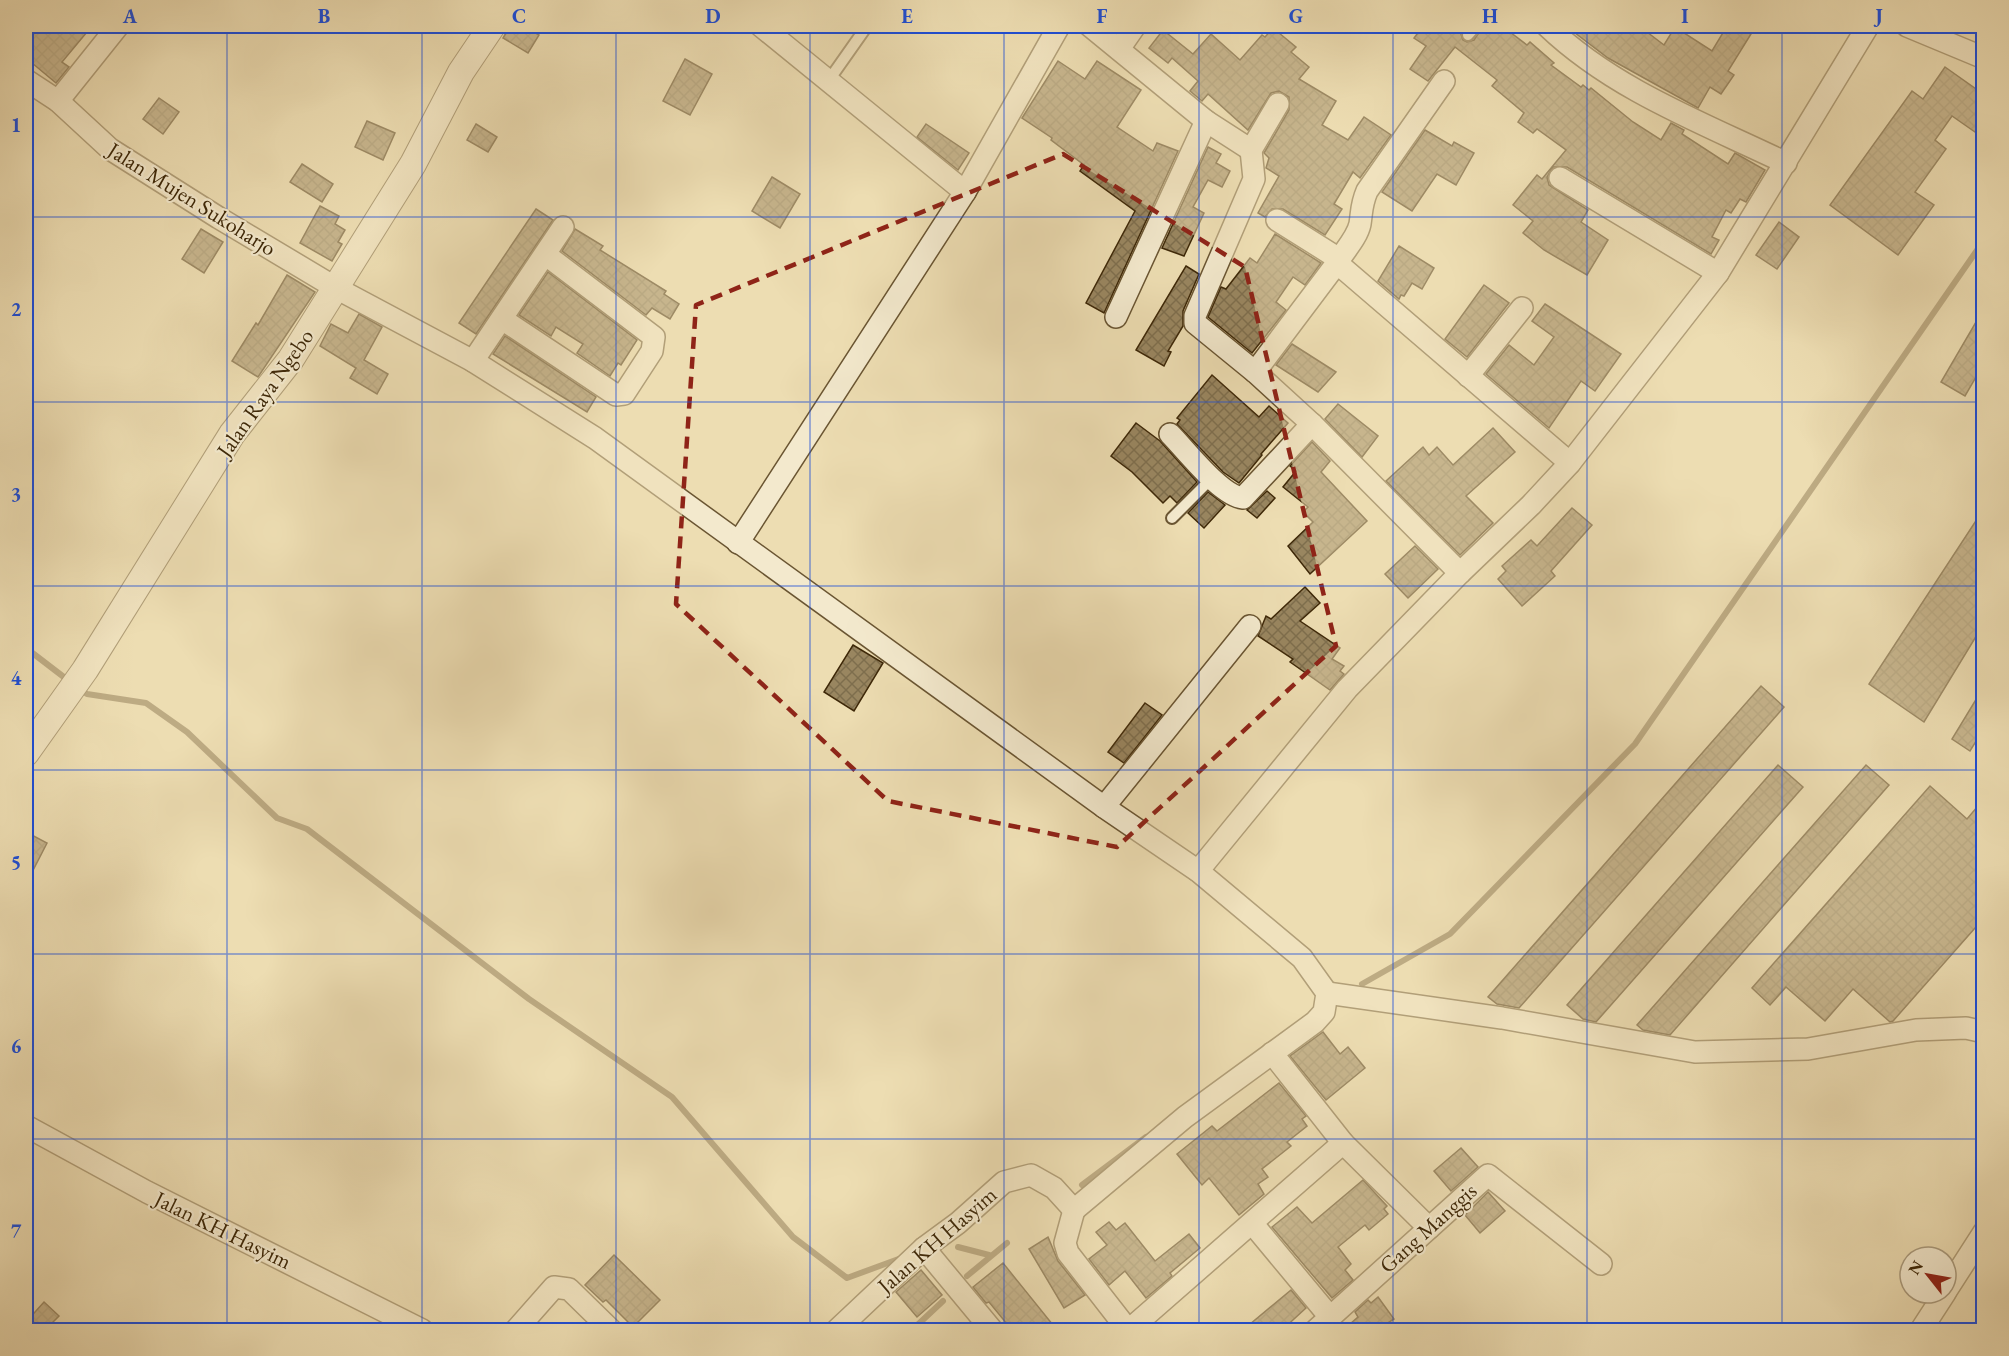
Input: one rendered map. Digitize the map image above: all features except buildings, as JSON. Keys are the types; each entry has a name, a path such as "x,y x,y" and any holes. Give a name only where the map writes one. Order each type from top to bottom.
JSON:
{"street":[{"path":"58,101 118,26"},
{"name":"Jalan Raya Ngebo","path":"26,753 85,670 232,434 291,359 413,164 461,72 492,26"},
{"path":"761,26 965,192"},
{"path":"738,543 965,192 1059,26"},
{"path":"1090,26 1206,121 1251,150"},
{"path":"1119,49 1136,26"},
{"path":"1547,26 1598,68 1632,89 1785,163"},
{"path":"1197,872 1347,689 1460,573 1531,505 1569,463 1718,273 1868,26"},
{"path":"1907,26 1983,58"},
{"name":"Jalan Mujen Sukoharjo","path":"26,80 58,101 110,149 336,288 473,361 595,438 1197,872 1302,958 1327,993"},
{"path":"1255,372 1356,234 1360,224 1360,210 1367,191 1444,81"},
{"path":"1278,104 1251,150 1254,179 1195,316 1195,323 1255,372 1312,424 1460,573"},
{"path":"1116,317 1206,121"},
{"path":"1560,178 1718,273"},
{"path":"1277,220 1338,261 1569,463"},
{"path":"473,361 563,227"},
{"path":"502,319 616,395 624,394 652,351 654,338 546,255"},
{"path":"1468,376 1522,308"},
{"path":"1170,434 1212,478 1234,496 1243,498 1312,424"},
{"path":"1104,807 1250,626"},
{"path":"1343,1143 1129,1330 1068,1253 1065,1243 1074,1210 1185,1117 1324,1012 1327,993 1502,1018 1695,1052 1808,1049 1916,1030 1966,1028 1983,1032"},
{"path":"1272,1053 1343,1143 1428,1228"},
{"name":"Jalan KH Hasyim","path":"26,1126 147,1192 422,1330"},
{"name":"Jalan KH Hasyim","path":"837,1330 924,1248 958,1223 1005,1182 1031,1175 1054,1188 1074,1210"},
{"name":"Gang Manggis","path":"1323,1324 1488,1175 1601,1264"},
{"path":"1252,1223 1323,1324"},
{"path":"1958,1271 1983,1232"},
{"path":"924,1248 992,1330"},
{"path":"516,1330 554,1287 561,1287 568,1289 611,1330"},
{"path":"1921,1330 1937,1305"}],"lane":[{"path":"829,80 867,26"},
{"path":"1468,34 1476,26"},
{"path":"1172,518 1212,478"}],"highlighted area":[{"path":"1063,154 1245,267 1336,646 1117,847 888,801 676,604 696,305"}],"waterway":[{"path":"1362,984 1450,934 1635,744 1982,243 1984,231"},
{"path":"26,648 69,681"},
{"path":"79,689 87,694 146,703 187,732 277,818 307,829 529,999 672,1097 793,1237 847,1278 904,1257"},
{"path":"1082,1185 1146,1137"},
{"path":"967,1276 1007,1243"},
{"path":"958,1247 989,1255"},
{"path":"912,1330 943,1301"}]}
